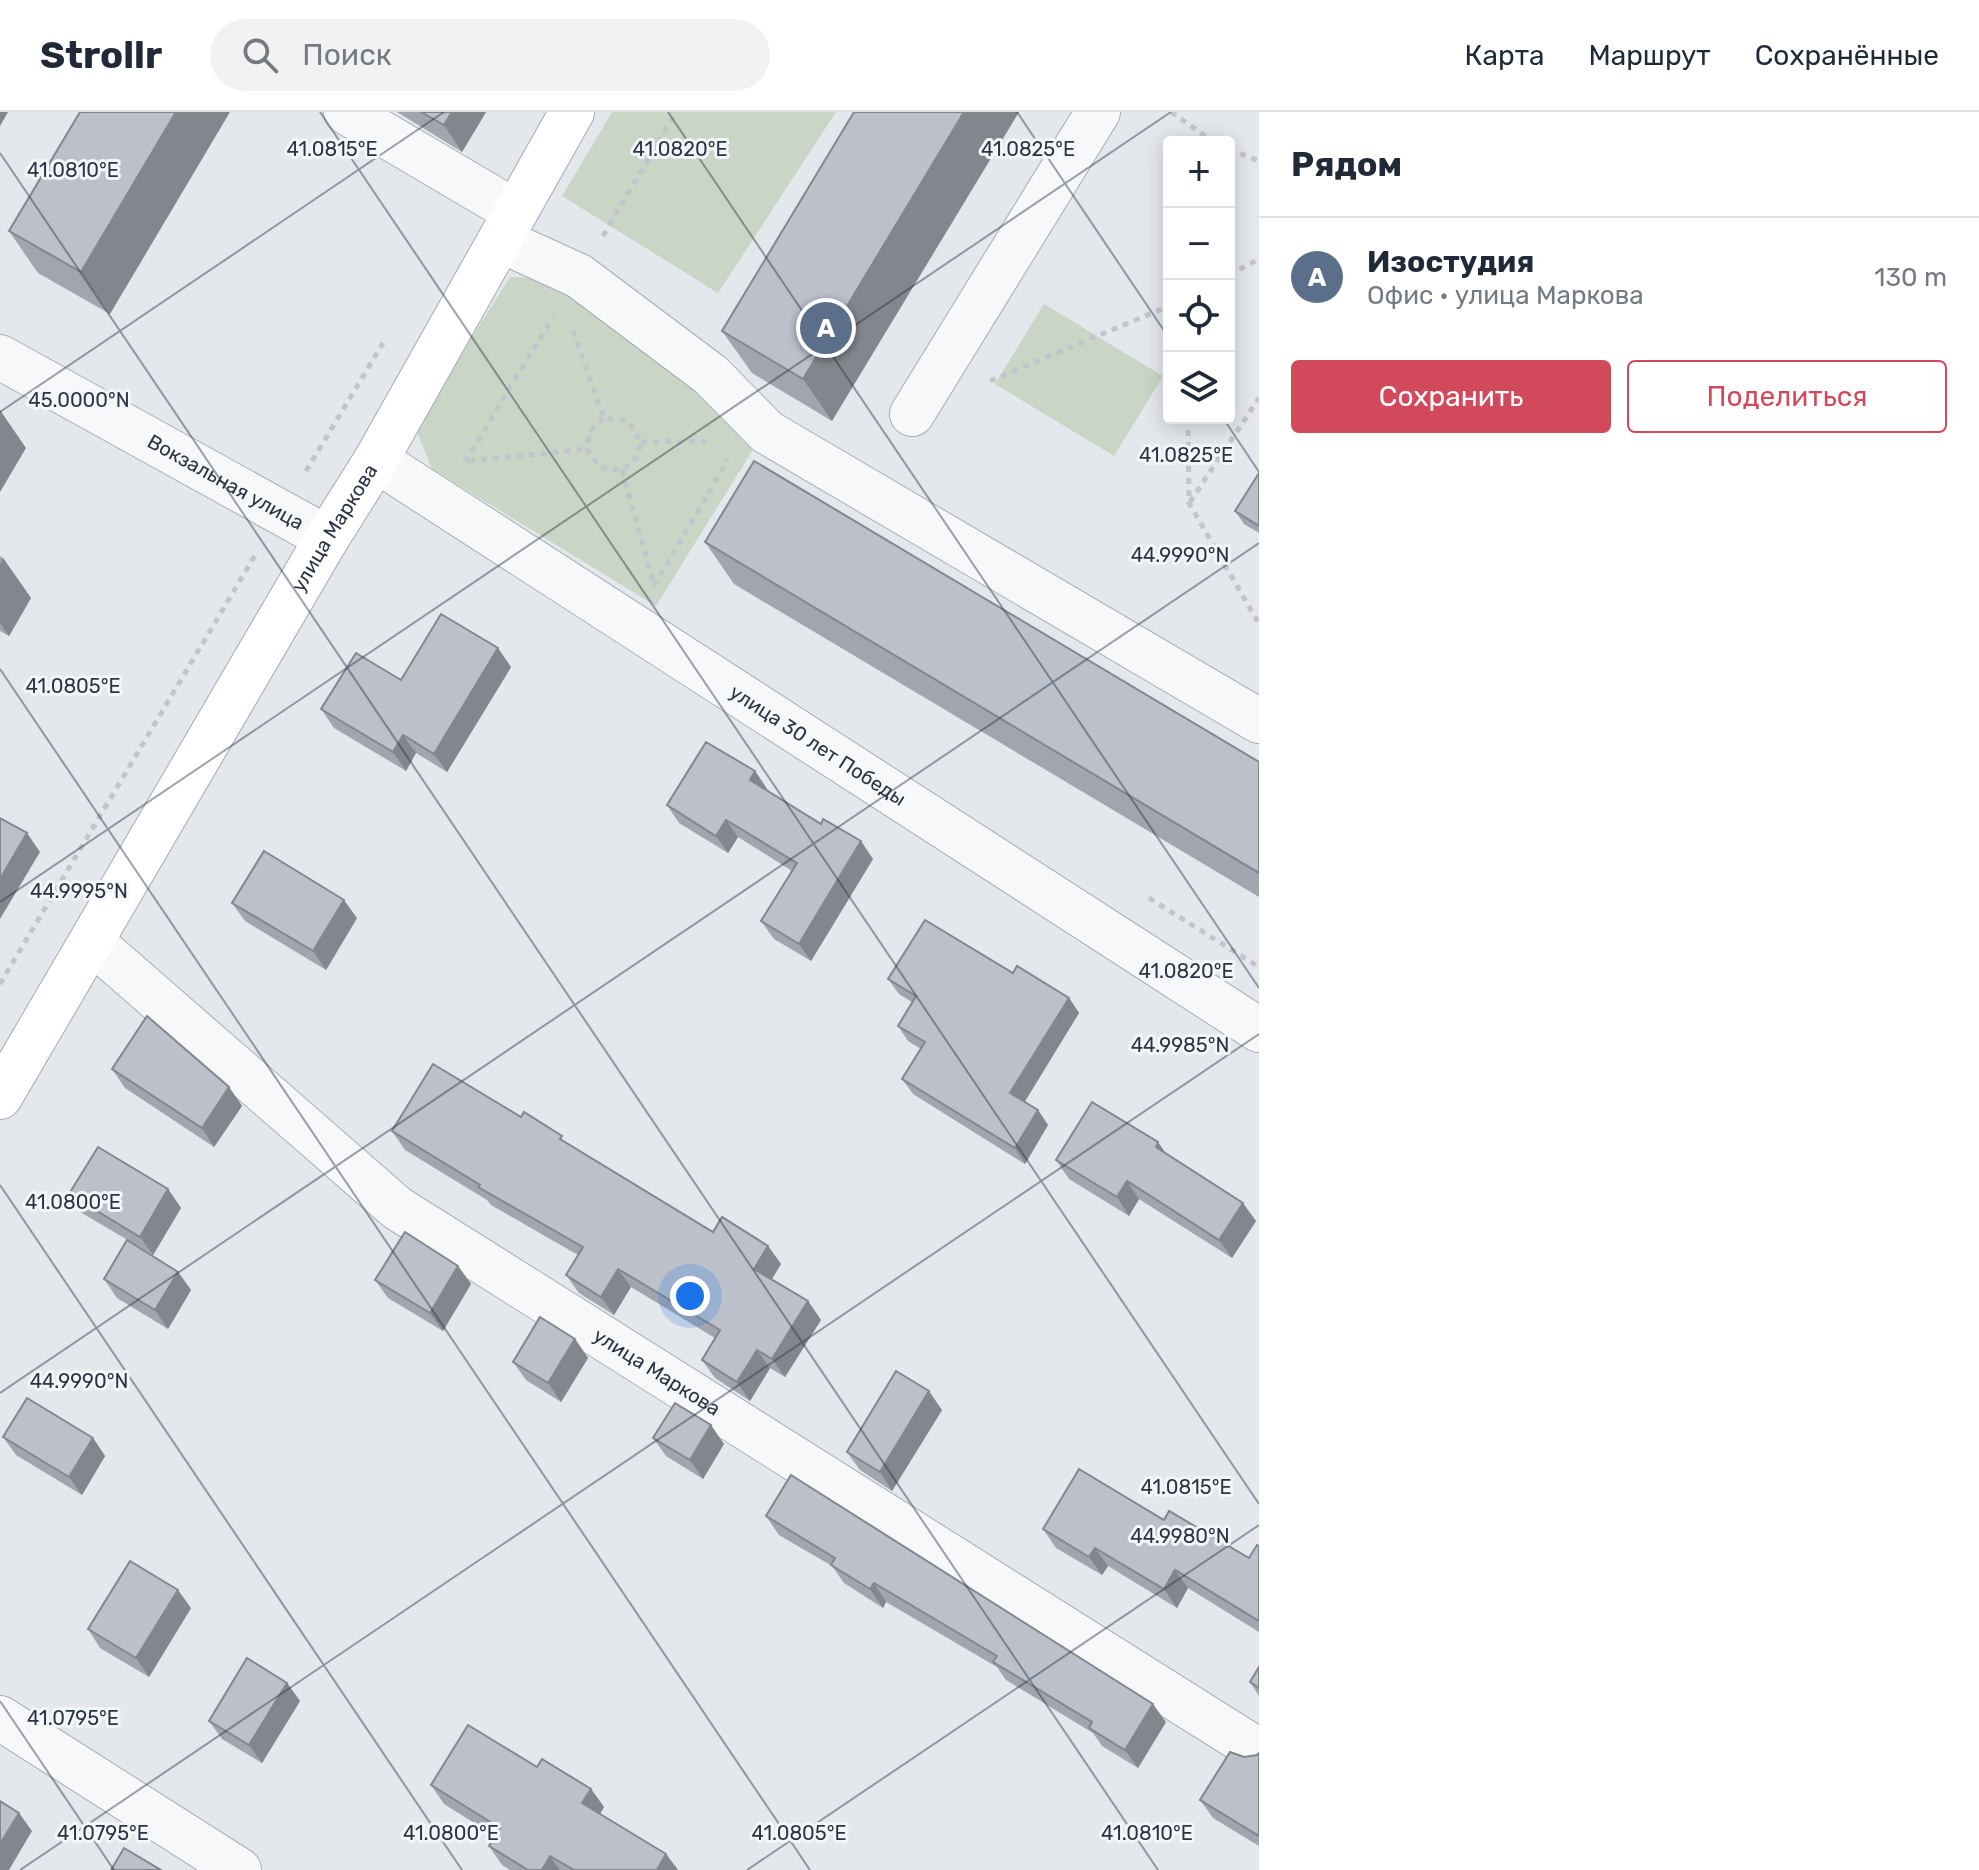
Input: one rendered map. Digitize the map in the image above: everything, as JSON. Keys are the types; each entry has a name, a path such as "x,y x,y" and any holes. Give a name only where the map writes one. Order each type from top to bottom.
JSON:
{"main road":[{"name":"улица Маркова","path":"0,1097 327,538 376,460 572,112"}],"street":[{"path":"346,112 507,226 570,289 711,375 767,432 1259,721"},
{"path":"912,414 1098,112"},
{"name":"Вокзальная улица","path":"0,357 327,538"},
{"name":"улица 30 лет Победы","path":"376,460 1259,1030"},
{"name":"улица Маркова","path":"92,942 397,1208 1259,1751"},
{"path":"0,1718 239,1870"}],"path":[{"path":"442,501 676,112"},
{"path":"1171,112 1205,136"},
{"path":"1235,151 1259,161"},
{"path":"1235,272 1259,259"},
{"path":"570,289 604,418"},
{"path":"983,384 1163,309"},
{"path":"1189,503 1259,398"},
{"path":"604,418 628,421 641,442 637,457 622,470 600,468 587,449 590,431 604,418"},
{"path":"1188,424 1189,503 1259,624"},
{"path":"641,442 712,441"},
{"path":"465,462 587,449"},
{"path":"654,586 733,453"},
{"path":"465,462 478,470"},
{"path":"622,470 654,586 666,646"},
{"path":"642,578 654,586"}],"green space":[{"path":"612,112 836,112 718,293 562,196"},
{"path":"510,277 561,279 691,375 754,448 656,606 432,469 415,427"},
{"path":"1044,304 1163,376 1114,456 995,384"}],"building":[{"path":"80,112 176,112 81,272 9,231"},
{"path":"421,112 452,112 444,125"},
{"path":"854,112 964,112 803,379 722,331"},
{"path":"754,461 1259,762 1259,873 705,542"},
{"path":"1259,473 1259,526 1235,511"},
{"path":"441,614 498,648 434,754 403,735 393,752 321,709 356,653 401,680"},
{"path":"706,742 755,771 750,780 821,824 823,819 861,841 799,944 761,921 797,863 726,820 716,836 667,805"},
{"path":"0,818 27,833 0,879"},
{"path":"264,851 344,900 313,951 232,903"},
{"path":"925,920 1013,973 1017,966 1069,998 1010,1093 1038,1110 1015,1148 902,1079 925,1042 898,1026 916,996 888,979"},
{"path":"147,1016 229,1087 202,1128 112,1069"},
{"path":"433,1064 521,1117 524,1112 562,1136 560,1139 713,1232 722,1217 768,1246 754,1269 808,1301 772,1359 757,1350 737,1382 702,1360 720,1330 618,1269 601,1297 566,1275 583,1247 478,1187 480,1185 392,1131"},
{"path":"1092,1102 1158,1142 1156,1147 1243,1203 1219,1240 1127,1181 1117,1197 1056,1160"},
{"path":"98,1147 168,1189 140,1237 69,1194"},
{"path":"405,1232 458,1266 430,1313 375,1280"},
{"path":"127,1240 178,1272 155,1310 104,1279"},
{"path":"540,1317 575,1339 548,1383 513,1362"},
{"path":"896,1371 929,1391 880,1472 847,1452"},
{"path":"27,1398 93,1438 69,1477 3,1437"},
{"path":"675,1403 711,1425 690,1460 653,1438"},
{"path":"1079,1469 1164,1520 1169,1511 1249,1558 1259,1546 1259,1621 1175,1570 1164,1589 1095,1548 1089,1557 1043,1529"},
{"path":"791,1475 1153,1704 1125,1750 1089,1728 1092,1722 993,1662 997,1656 874,1583 870,1589 831,1565 835,1558 766,1516"},
{"path":"130,1561 178,1590 136,1658 88,1629"},
{"path":"247,1658 287,1683 249,1745 209,1721"},
{"path":"1259,1667 1259,1688 1250,1682"},
{"path":"468,1725 537,1767 542,1759 591,1789 582,1803 666,1854 657,1870 574,1870 550,1856 542,1870 528,1870 489,1846 500,1828 431,1785"},
{"path":"1230,1752 1244,1757 1259,1753 1259,1836 1200,1800"},
{"path":"0,1801 19,1813 0,1844"},
{"path":"124,1848 161,1870 111,1870"}],"place":[{"name":"Изостудия","path":"826,328"}]}
